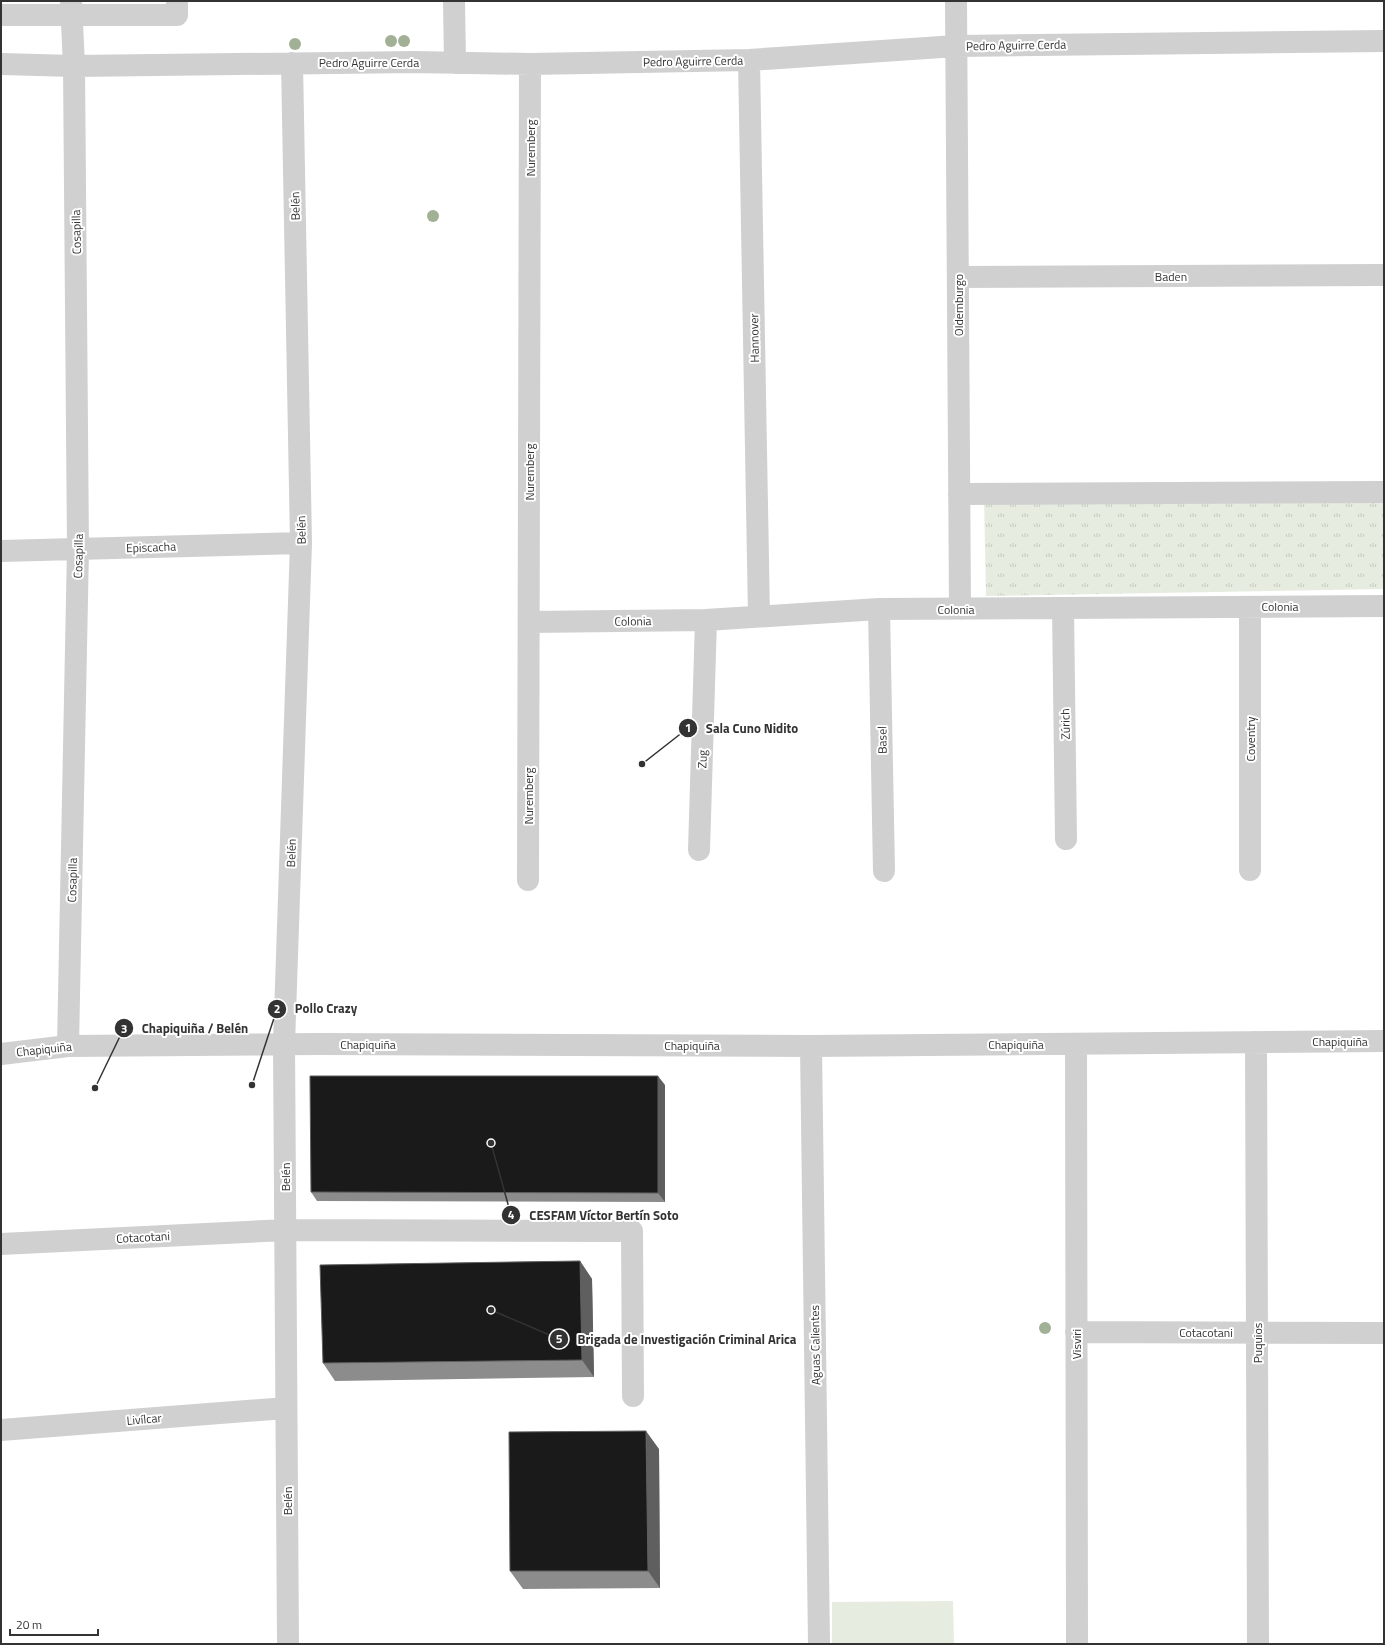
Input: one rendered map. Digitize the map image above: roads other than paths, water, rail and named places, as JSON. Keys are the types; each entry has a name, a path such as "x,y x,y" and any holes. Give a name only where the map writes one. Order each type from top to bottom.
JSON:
{"street":[{"path":"1,15 71,8 177,15 177,1"},
{"path":"454,1 455,63"},
{"name":"Oldemburgo","path":"956,1 960,609"},
{"name":"Cosapilla","path":"68,1046 78,549 74,66 71,8"},
{"name":"Pedro Aguirre Cerda","path":"1,64 74,66 414,62 530,64 749,60 956,46 1384,41"},
{"name":"Hannover","path":"749,60 758,616"},
{"name":"Belén","path":"288,1644 284,1044 301,543 292,63"},
{"name":"Nuremberg","path":"528,880 530,64"},
{"name":"Baden","path":"958,277 1384,275"},
{"path":"959,494 1384,492"},
{"name":"Episcacha","path":"1,551 301,543"},
{"name":"Colonia","path":"529,622 706,620 879,609 1384,606"},
{"name":"Coventry","path":"1250,607 1250,870"},
{"name":"Zúrich","path":"1064,608 1066,840"},
{"name":"Basel","path":"879,609 884,871"},
{"name":"Zug","path":"699,850 706,620"},
{"name":"Chapiquiña","path":"1,1054 68,1046 284,1044 811,1046 1384,1041"},
{"name":"Puquios","path":"1256,1042 1258,1644"},
{"name":"Visviri","path":"1076,1044 1077,1644"},
{"name":"Aguas Calientes","path":"811,1046 818,1644"},
{"name":"Cotacotani","path":"1,1244 285,1230 632,1232 633,1396"},
{"name":"Cotacotani","path":"1076,1332 1384,1333"},
{"name":"Livílcar","path":"1,1430 286,1408"}],"place":[{"name":"Sala Cuno Nidito","path":"642,764"},
{"name":"Pollo Crazy","path":"252,1085"},
{"name":"Chapiquiña / Belén","path":"95,1088"},
{"name":"CESFAM Víctor Bertín Soto","path":"491,1143"},
{"name":"Brigada de Investigación Criminal Arica","path":"491,1310"}]}
